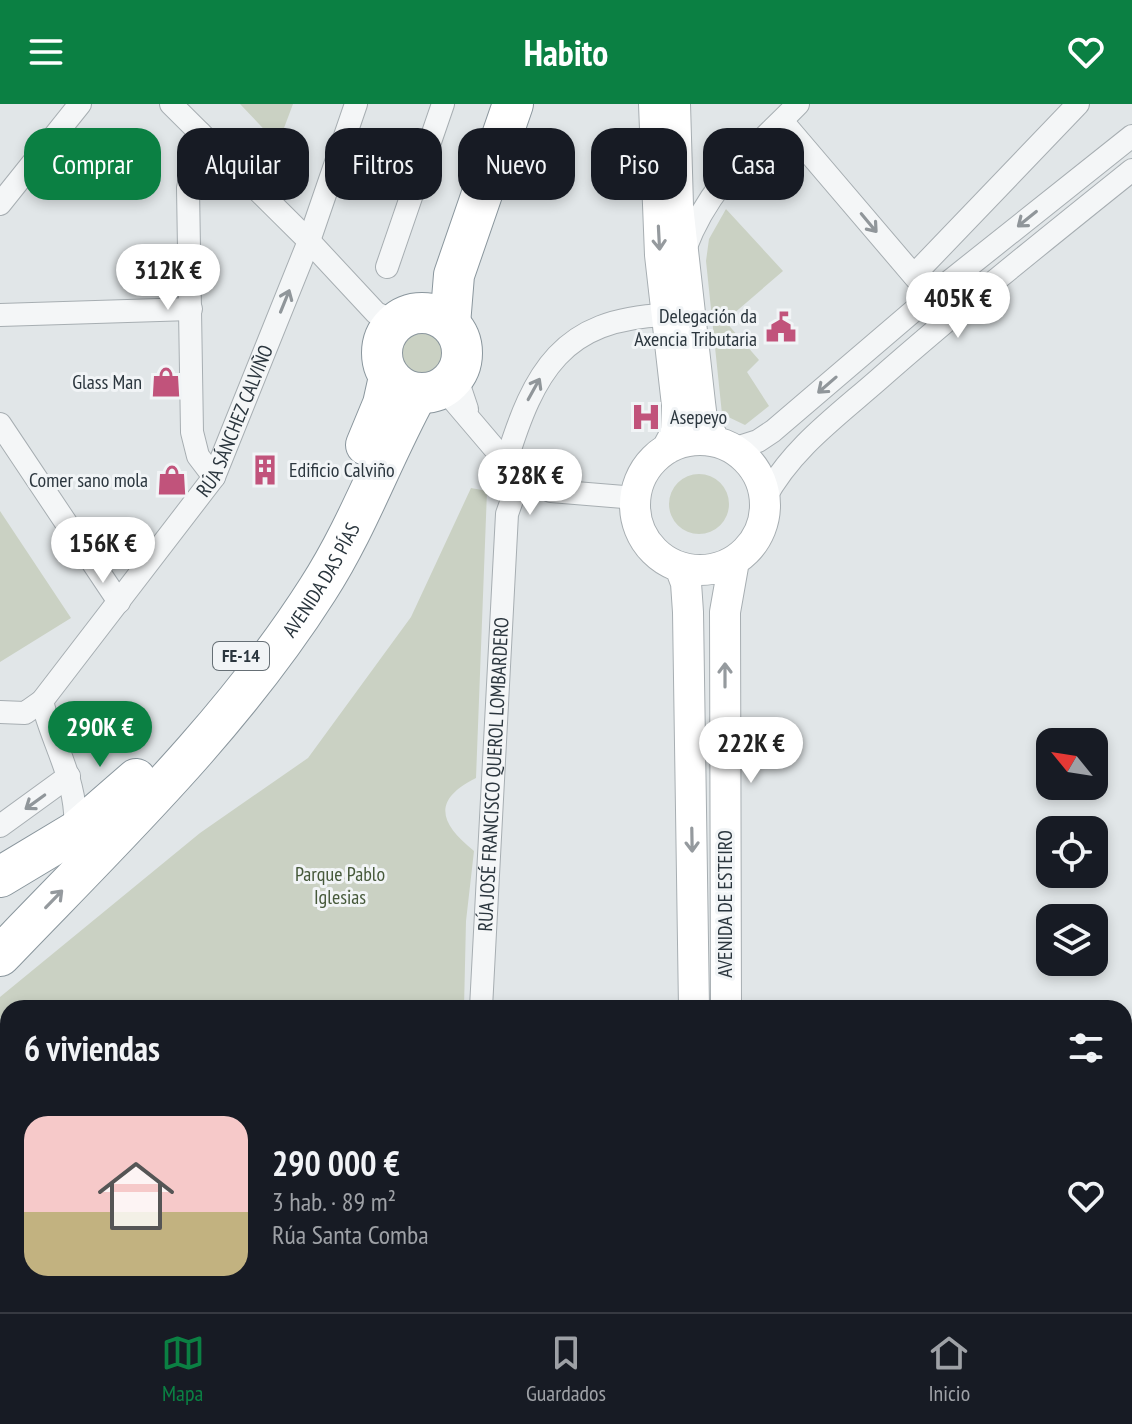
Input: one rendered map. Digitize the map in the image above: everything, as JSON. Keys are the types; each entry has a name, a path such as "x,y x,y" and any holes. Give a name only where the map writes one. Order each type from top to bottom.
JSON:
{"highway":[{"name":"AVENIDA DAS PÍAS","path":"0,956 195,752 281,644 319,587 359,517 414,350 419,296 489,104"},
{"name":"AVENIDA DAS PÍAS","path":"0,877 75,832 116,797 197,711 251,643 321,533 358,462 383,404 454,275 513,104"}],"main road":[{"path":"654,104 656,198 665,315 678,421 667,449 652,462 641,478 636,516 646,540 664,559 680,567 698,570 717,568 734,561 748,549 758,534 764,516 765,498 760,479 749,462 724,445 702,419 678,200"},
{"path":"675,104 675,128"},
{"path":"667,449 690,441 724,445"},
{"name":"AVENIDA DE ESTEIRO","path":"721,1000 725,612 734,561"},
{"name":"AVENIDA DE ESTEIRO","path":"680,567 686,583 688,612 694,1000"}],"street":[{"path":"0,204 80,104"},
{"path":"171,104 195,128"},
{"name":"RÚA SÁNCHEZ CALVIÑO","path":"42,701 214,477 309,241 356,104"},
{"path":"387,267 443,104"},
{"path":"775,128 798,104"},
{"path":"914,275 1070,107"},
{"path":"782,121 931,296"},
{"path":"724,445 758,441 773,431 931,296 1132,136"},
{"path":"765,498 775,479 824,427 950,317 1132,170"},
{"path":"188,200 192,432 198,456 214,477"},
{"path":"268,200 414,350 459,390 473,420 506,462 526,481 551,491 636,498"},
{"path":"683,254 709,200"},
{"path":"0,315 191,309"},
{"path":"506,462 523,410 535,385 563,351 598,326 620,319 665,315"},
{"path":"0,424 119,602"},
{"name":"RÚA JOSÉ FRANCISCO QUEROL LOMBARDERO","path":"481,1000 505,541 509,506 526,481"},
{"path":"0,712 25,713 42,701 69,776 75,803 75,832"},
{"path":"69,776 92,791 116,797"},
{"path":"0,826 69,776"},
{"path":"695,970 701,984 715,1000"}],"green space":[{"path":"293,104 284,128 263,128 241,105"},
{"path":"726,209 783,271 725,321 759,360 747,372 769,406 745,425 722,414 706,261 709,239"},
{"path":"423,325 434,327 443,334 450,343 450,365 443,374 434,381 423,383 412,381 403,374 396,365 394,354 396,343 403,334 412,327"},
{"path":"699,474 710,476 720,483 727,493 727,515 720,525 710,532 699,534 688,532 678,525 671,515 669,504 671,493 678,483 688,476"},
{"name":"Parque Pablo Iglesias","path":"471,488 487,491 476,778 452,795 445,812 453,831 474,851 466,921 464,1000 0,1000 200,833 308,758 411,617"},
{"path":"0,511 71,618 0,662"}],"place":[{"name":"Delegación da Axencia Tributaria","path":"781,327"},
{"name":"Glass Man","path":"166,382"},
{"name":"Asepeyo","path":"646,417"},
{"name":"Edificio Calviño","path":"265,470"},
{"name":"Comer sano mola","path":"172,480"}]}
